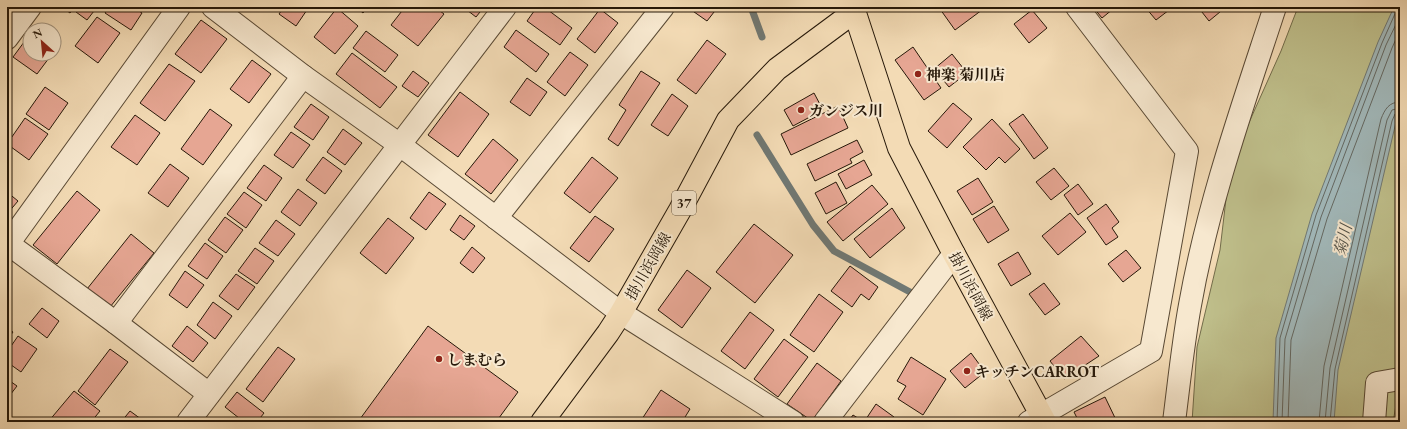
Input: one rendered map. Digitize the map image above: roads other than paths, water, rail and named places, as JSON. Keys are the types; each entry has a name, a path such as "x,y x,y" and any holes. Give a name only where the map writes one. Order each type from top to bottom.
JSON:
{"main road":[{"name":"掛川浜岡線","path":"542,422 608,333 621,313 680,210 728,120 776,68 854,10 899,148 1038,419"}],"street":[{"path":"7,38 30,7"},
{"path":"179,7 7,243 209,394"},
{"path":"213,7 303,76 400,145 621,313 793,422"},
{"path":"188,422 505,7"},
{"path":"496,218 663,7"},
{"path":"1038,419 1151,351 1187,151 1077,7"},
{"path":"1174,422 1190,305 1202,250 1224,162 1275,7"},
{"path":"116,323 303,76"},
{"path":"825,422 954,254"},
{"path":"1374,422 1377,383 1400,379"}],"water":[{"name":"菊川","path":"1394,7 1400,7 1400,113 1396,122 1338,370 1334,422 1273,422 1276,338 1312,214 1378,42"}],"waterway":[{"path":"751,7 762,37"},
{"path":"757,135 813,225 834,251 910,292"}],"place":[{"name":"神楽 菊川店","path":"918,74"},
{"name":"ガンジス川","path":"801,110"},
{"name":"しまむら","path":"439,359"},
{"name":"キッチンCARROT","path":"967,371"}]}
